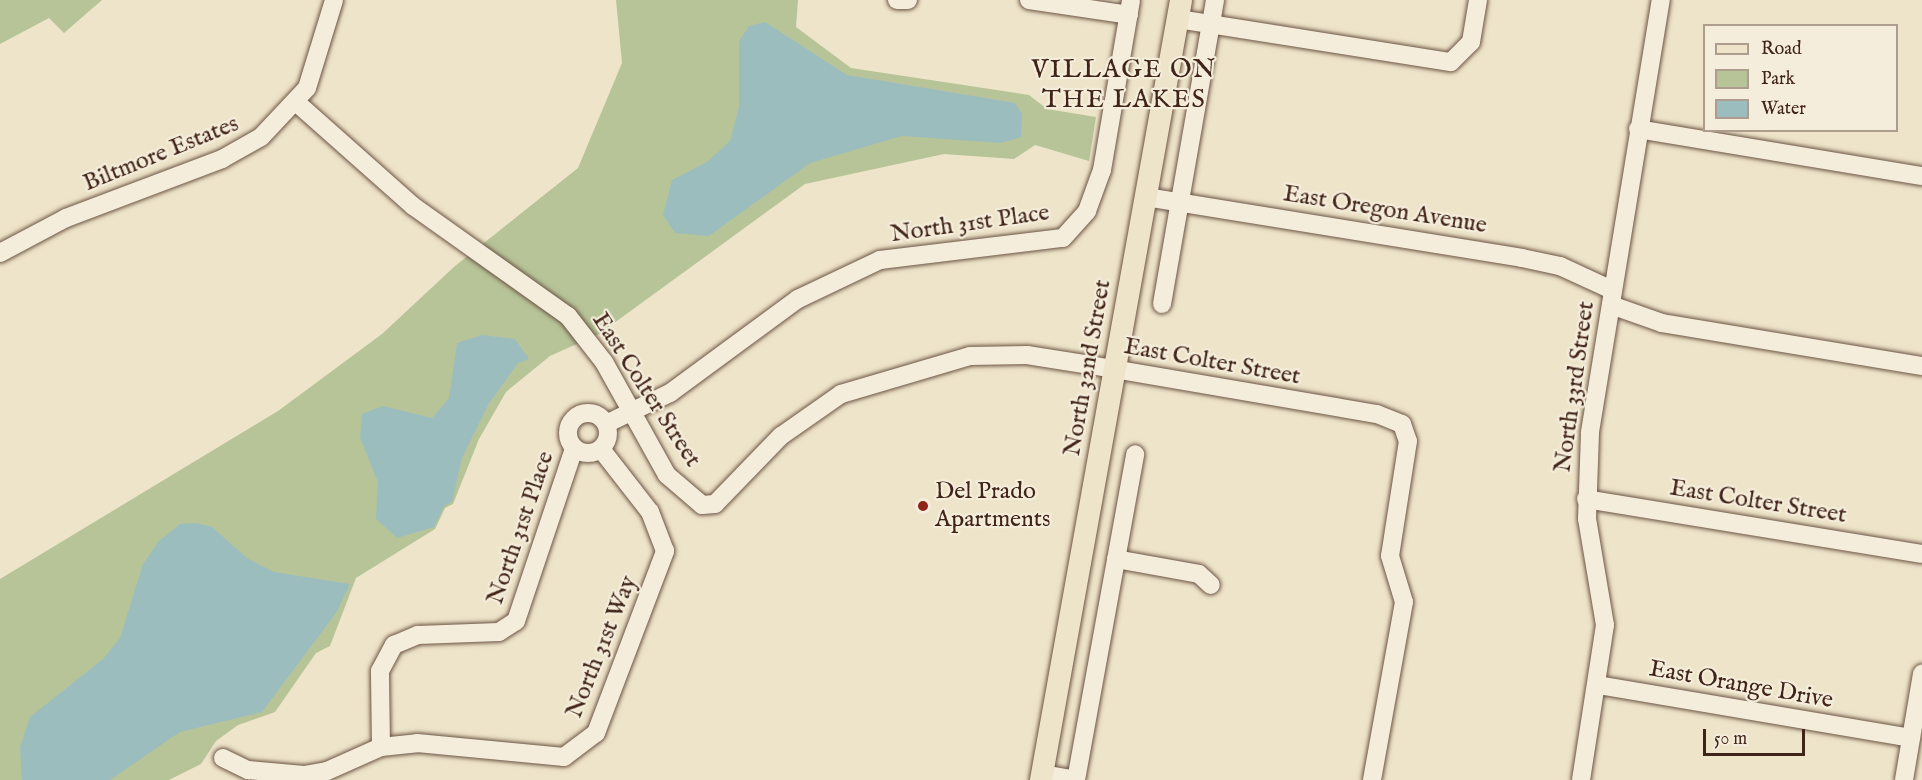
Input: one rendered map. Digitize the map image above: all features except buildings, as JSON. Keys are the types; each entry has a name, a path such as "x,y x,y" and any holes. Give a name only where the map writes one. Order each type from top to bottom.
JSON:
{"main road":[{"name":"North 32nd Street","path":"1042,777 1179,9"}],"street":[{"name":"Biltmore Estates","path":"0,253 66,218 245,148 297,104 318,64 334,0"},
{"path":"897,0 908,0"},
{"path":"1029,0 1130,8"},
{"path":"1162,304 1215,0"},
{"path":"1179,9 1211,23 1451,62 1464,54 1478,0"},
{"name":"North 33rd Street","path":"1581,780 1598,685 1605,625 1586,499 1590,432 1661,0"},
{"name":"North 31st Place","path":"381,747 380,672 394,645 418,635 499,632 516,621 574,449 567,432 574,418 594,414 608,423 670,393 798,299 880,260 1063,238 1087,211 1102,170 1130,8"},
{"name":"East Colter Street","path":"297,104 413,206 572,321 604,362 630,413 667,475 702,505 715,504 781,436 841,394 873,382 970,356 1027,355 1377,414 1402,423 1408,441 1390,556 1404,602 1372,780"},
{"path":"1638,129 1922,176"},
{"name":"East Oregon Avenue","path":"1146,197 1560,266 1611,298 1662,323 1922,366"},
{"path":"601,449 608,423"},
{"name":"North 31st Place","path":"574,449 590,454 601,449"},
{"name":"North 31st Way","path":"381,747 463,745 528,757 564,757 596,733 665,551 650,512 601,449"},
{"path":"1042,777 1075,780 1135,454"},
{"name":"East Colter Street","path":"1586,499 1922,554"},
{"path":"1116,559 1199,574 1211,585"},
{"path":"1904,780 1922,674"},
{"name":"East Orange Drive","path":"1598,685 1911,738"},
{"path":"223,758 248,770 304,775 327,771 381,747"}],"green space":[{"path":"0,0 102,0 64,33 49,18 0,44"},
{"path":"616,0 798,0 796,27 851,68 1029,95 1047,109 1096,117 1089,161 1035,145 1014,159 944,154 805,184 599,334 550,356 506,392 479,439 453,504 445,508 435,529 356,578 330,646 316,653 275,712 238,725 216,741 201,764 169,780 0,780 0,579 278,411 382,334 455,266 578,168 622,63"}],"water":[{"path":"765,22 847,75 1015,103 1022,114 1021,137 1001,143 902,136 810,163 709,236 675,233 663,215 672,180 707,162 730,141 739,107 739,41 749,26"},
{"path":"482,335 515,339 529,359 518,363 488,405 462,458 452,502 444,506 434,527 397,538 376,519 378,482 360,438 362,414 383,406 432,418 449,398 457,343"},
{"path":"196,523 212,527 247,558 274,572 350,584 336,613 262,712 180,732 110,780 22,780 20,747 30,717 103,659 120,638 143,564 159,541 180,524"}],"place":[{"name":"Del Prado Apartments","path":"923,506"}],"district":[{"name":"VILLAGE ON THE LAKES","path":"1124,85"}]}
